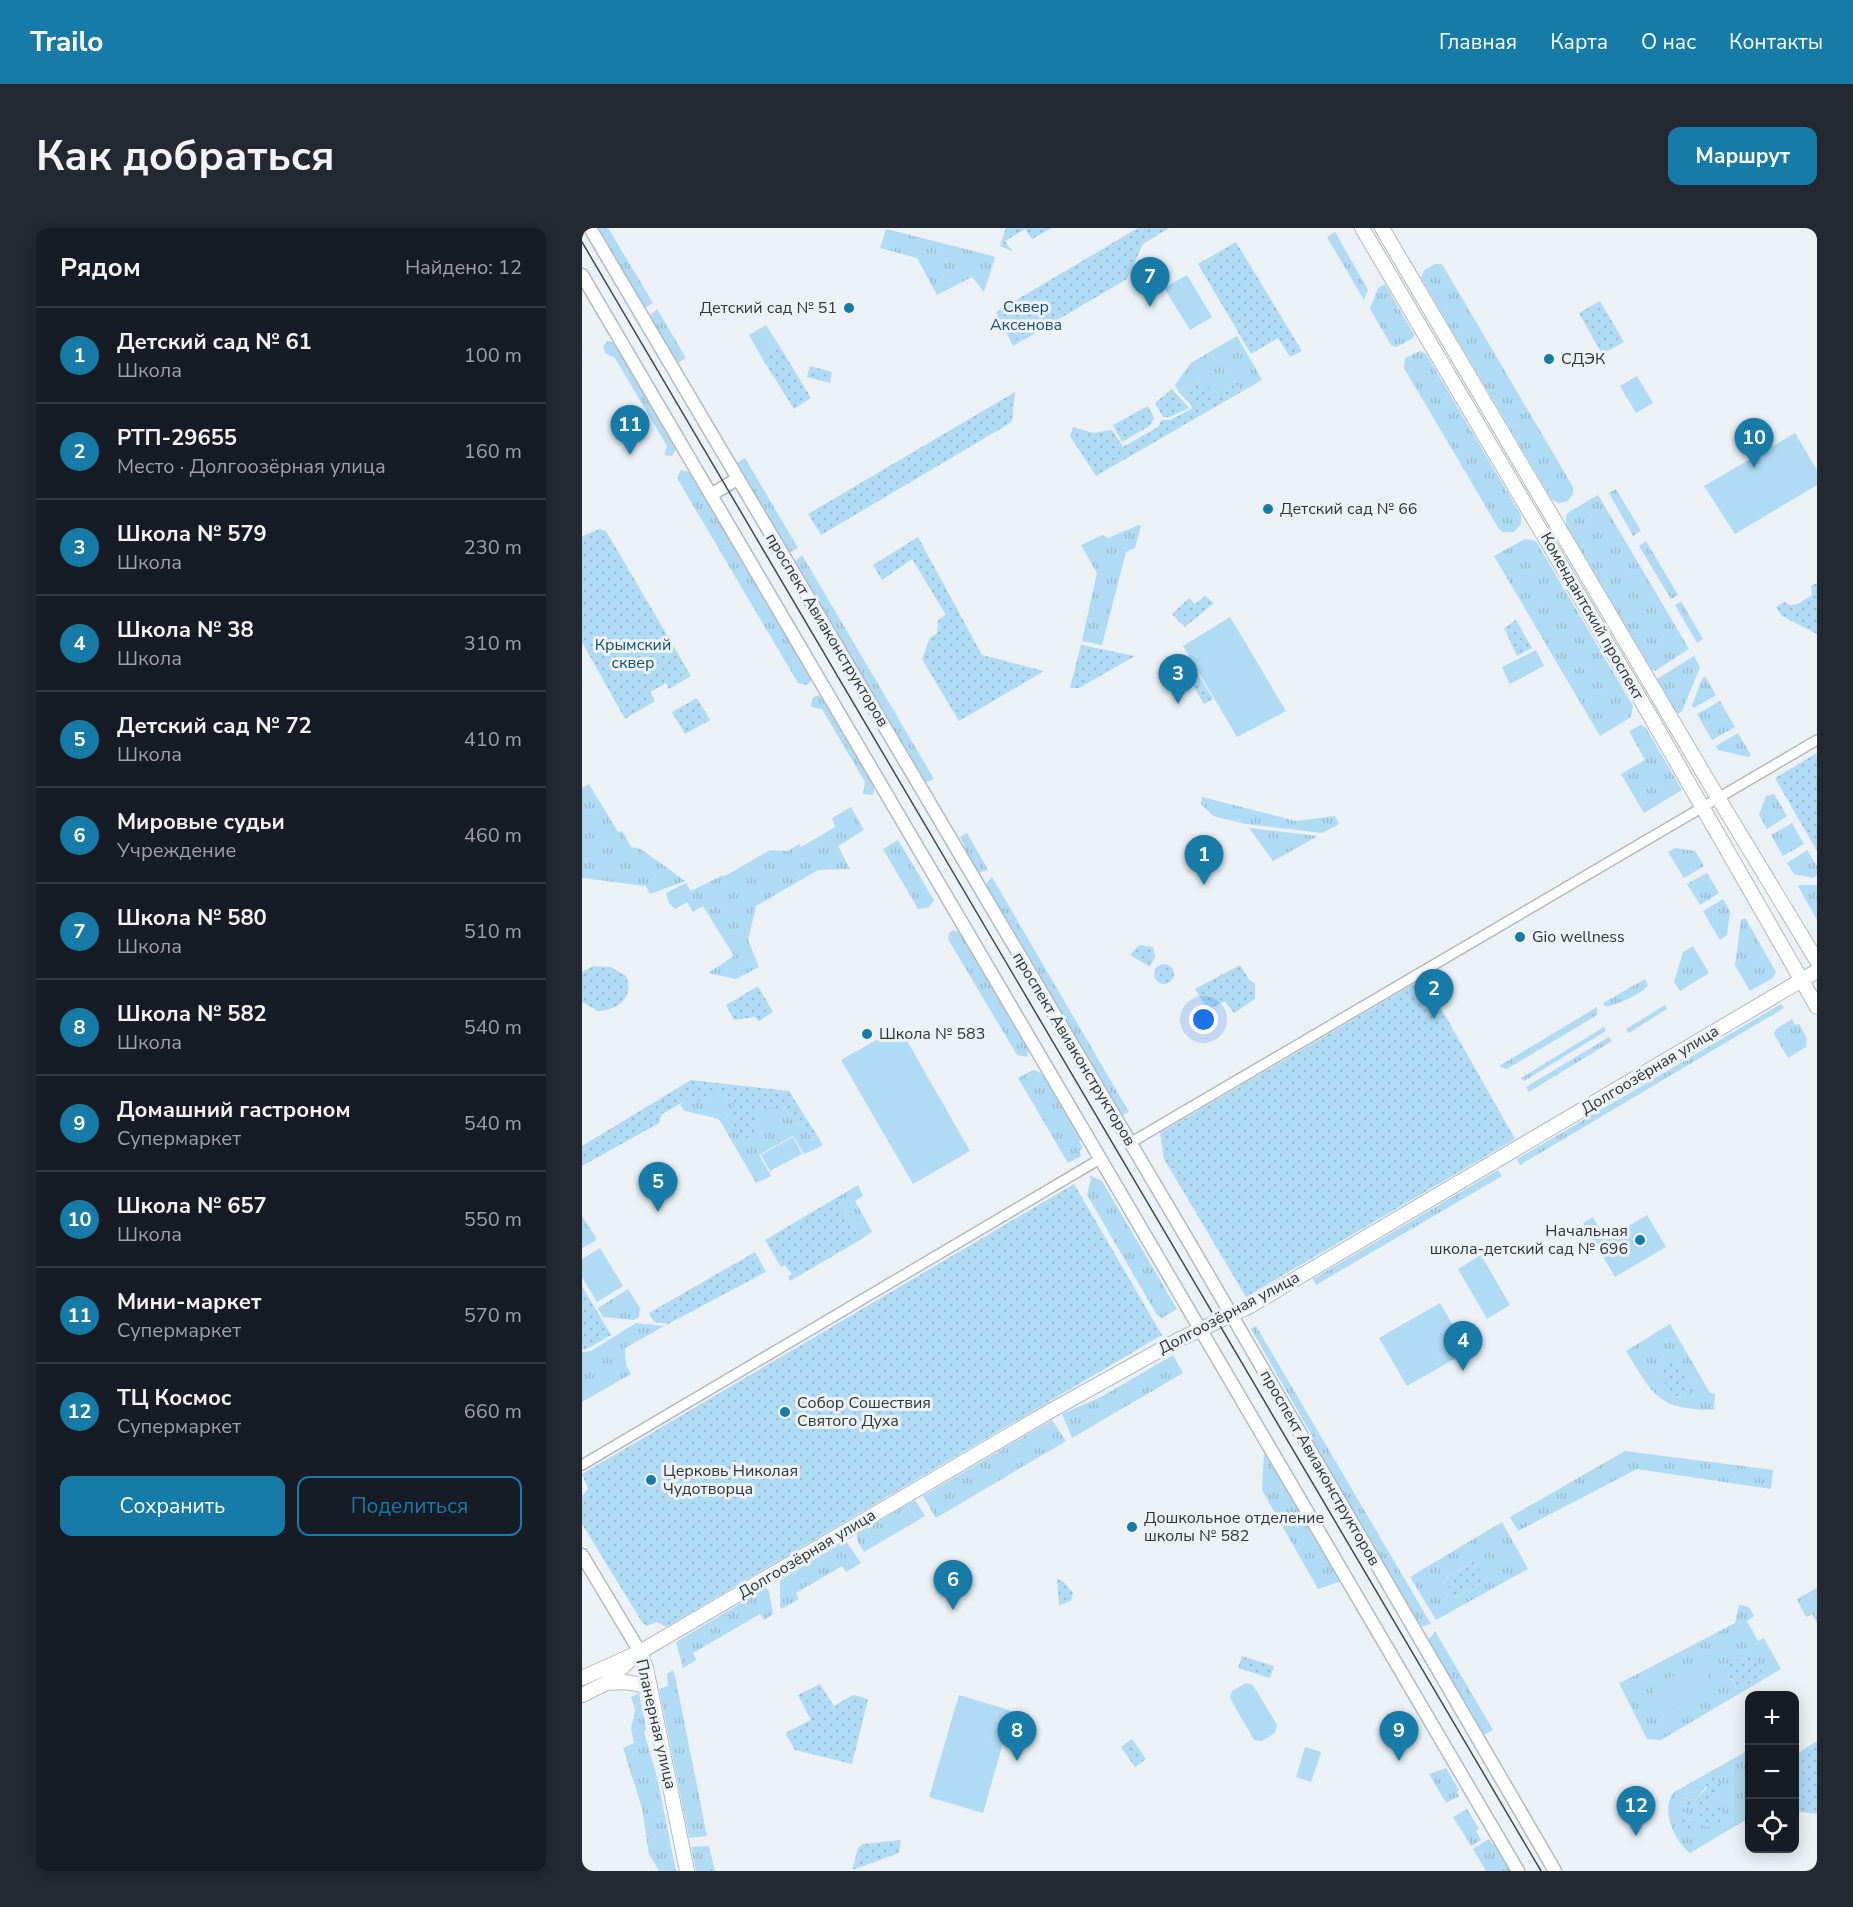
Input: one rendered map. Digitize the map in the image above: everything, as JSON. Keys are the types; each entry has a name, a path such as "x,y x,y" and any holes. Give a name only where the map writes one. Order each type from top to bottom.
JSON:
{"main road":[{"name":"Комендантский проспект","path":"1362,228 1817,1007"},
{"name":"Комендантский проспект","path":"1382,228 1817,961"},
{"name":"Долгоозёрная улица","path":"640,1652 1052,1410 1200,1329 1231,1315 1817,971"},
{"path":"582,1678 640,1652"},
{"path":"582,1695 606,1683 640,1652"},
{"name":"Планерная улица","path":"640,1652 650,1686 687,1871"},
{"path":"606,1683 624,1682 650,1686"}],"street":[{"name":"проспект Авиаконструкторов","path":"590,228 1130,1143 1555,1871"},
{"name":"проспект Авиаконструкторов","path":"582,276 1518,1871"},
{"path":"711,495 737,479"},
{"path":"1130,1143 1817,740"},
{"path":"582,1465 1100,1159"},
{"name":"Планерная улица","path":"582,1554 640,1652"}],"green space":[{"path":"596,228 608,228 653,303 643,309"},
{"path":"1006,228 1052,228 1032,239 1025,229 1005,241 1012,251 1000,246"},
{"name":"Сквер Аксенова","path":"1138,228 1169,228 1143,244 1127,279 1013,346 996,312"},
{"path":"886,229 993,256 995,258 984,292 972,277 937,295 917,258 880,248"},
{"path":"1335,232 1368,290 1364,300 1327,237"},
{"path":"1236,242 1302,351 1290,357 1278,338 1251,354 1198,264"},
{"path":"1435,264 1442,264 1573,487 1573,494 1568,501 1559,503 1552,500 1421,278 1424,270"},
{"path":"1187,275 1212,317 1190,330 1164,288"},
{"path":"1385,284 1414,335 1412,339 1396,347 1391,345 1370,309 1378,288"},
{"path":"1600,301 1624,342 1602,354 1579,313"},
{"path":"657,309 686,358 676,364 649,317"},
{"path":"766,325 780,347 762,358 749,335"},
{"path":"1237,336 1262,380 1241,392 1237,385 1218,398 1202,381 1178,391 1175,385 1191,363"},
{"path":"608,341 614,343 676,449 672,456 664,455 667,446 615,358 605,353 603,346"},
{"path":"780,347 811,398 794,409 762,358"},
{"path":"1420,351 1426,354 1521,515 1521,524 1514,532 1503,532 1499,529 1404,368 1405,358"},
{"path":"810,366 832,372 830,383 807,377"},
{"path":"1637,376 1653,403 1636,413 1620,386"},
{"path":"1202,381 1218,397 1225,383 1228,382 1235,384 1241,392 1096,476 1070,436 1073,427 1093,433 1112,430 1123,447 1158,427 1162,420 1170,420 1191,409 1192,406 1178,391"},
{"path":"1172,389 1189,408 1170,417 1163,417 1155,403"},
{"path":"1015,392 1012,422 821,535 808,514"},
{"path":"1148,406 1154,418 1151,425 1122,442 1113,425"},
{"path":"1795,433 1817,470 1817,485 1735,534 1704,486"},
{"path":"745,458 798,548 788,553 735,464"},
{"path":"681,470 690,472 809,674 811,680 807,685 798,683 677,478"},
{"path":"1616,489 1641,531 1633,536 1609,493"},
{"path":"1598,495 1689,649 1655,671 1651,669 1566,525 1566,516 1569,512"},
{"path":"1141,526 1135,548 1126,552 1102,645 1082,641 1097,573 1081,545 1103,535 1108,538"},
{"name":"Крымский сквер","path":"600,529 606,531 691,676 669,689 666,683 650,692 655,701 625,719 582,642 582,536"},
{"path":"918,537 982,655 1044,671 959,721 922,659 930,638 937,633 938,620 946,615 912,559 882,580 873,565"},
{"path":"1525,539 1536,541 1633,706 1631,717 1600,736 1494,556"},
{"path":"1646,541 1678,595 1671,599 1639,546"},
{"path":"802,555 934,779 924,783 793,563"},
{"path":"1817,583 1817,634 1782,616 1776,607 1784,602 1790,605 1798,604 1812,595 1811,586"},
{"path":"1205,596 1214,603 1185,627 1172,614 1189,598 1195,604"},
{"path":"1681,601 1703,639 1697,643 1675,605"},
{"path":"1230,617 1286,711 1237,737 1183,646"},
{"path":"1516,620 1532,648 1517,656 1504,628"},
{"path":"1081,645 1135,656 1079,688 1070,688"},
{"path":"1536,650 1544,666 1510,684 1502,667"},
{"path":"1694,656 1700,667 1682,711 1677,714 1657,679"},
{"path":"1188,658 1213,699 1204,704 1179,663"},
{"path":"1705,676 1716,695 1694,708 1692,705"},
{"path":"817,695 823,698 875,787 873,795 863,794 865,782 822,709 811,707 812,699"},
{"path":"697,698 710,720 685,734 672,712"},
{"path":"1720,701 1735,727 1712,740 1697,714"},
{"path":"1641,725 1646,728 1682,790 1644,813 1621,774 1645,760 1629,731"},
{"path":"1738,733 1751,755 1748,757 1718,750 1716,746"},
{"path":"1817,753 1817,851 1775,778"},
{"path":"589,784 618,832 622,831 631,847 641,849 685,881 650,894 646,886 582,878 582,788"},
{"path":"1774,794 1787,816 1767,829 1759,815 1766,796"},
{"path":"1202,797 1296,821 1335,816 1339,824 1322,833 1246,824 1213,816 1201,804"},
{"path":"851,807 864,830 838,846 850,869 818,870 756,906 748,940 759,967 736,979 708,973 734,956 703,906 693,912 687,902 675,909 669,903 666,893 686,883 691,891 727,875 770,850 788,851 799,844 801,847 835,827 832,818"},
{"path":"1792,823 1804,844 1783,856 1771,835"},
{"path":"1249,828 1318,836 1273,861"},
{"path":"967,833 988,870 976,873 961,848 965,846 960,837"},
{"path":"898,840 934,900 928,908 918,909 883,849"},
{"path":"1675,848 1695,851 1704,866 1684,878 1668,852"},
{"path":"1807,850 1817,866 1817,875 1813,878 1794,874 1787,863"},
{"path":"1707,873 1719,893 1700,905 1687,884"},
{"path":"992,877 1129,1112 1120,1117 984,886"},
{"path":"1817,885 1817,920 1798,886"},
{"path":"1723,899 1730,911 1727,935 1720,940 1703,911"},
{"path":"1745,918 1776,972 1773,978 1750,991 1735,965 1741,920"},
{"path":"953,930 961,932 1029,1047 1027,1057 1017,1055 948,939 949,933"},
{"path":"1139,945 1153,947 1155,956 1150,967 1130,955"},
{"path":"1693,946 1709,973 1680,991 1674,982 1683,952"},
{"path":"1164,964 1171,967 1174,974 1171,981 1164,984 1157,981 1154,974 1157,967"},
{"path":"1240,965 1250,981 1255,983 1255,999 1234,1013 1225,1001 1202,1013 1200,1011 1205,1005 1195,989"},
{"path":"593,966 611,967 626,976 628,990 623,1001 618,1005 598,1011 582,1002 582,972"},
{"path":"1424,978 1515,1139 1246,1297 1164,1159 1160,1133"},
{"path":"1645,979 1648,985 1635,995 1609,1006 1603,1003"},
{"path":"758,986 773,1012 759,1021 755,1017 734,1020 726,1005"},
{"path":"1781,1004 1784,1008 1520,1165 1517,1159"},
{"path":"1665,1005 1667,1009 1629,1033 1626,1029"},
{"path":"1597,1007 1597,1015 1510,1067 1506,1069 1499,1066"},
{"path":"1792,1019 1795,1025 1799,1024 1807,1039 1806,1047 1788,1058 1774,1034 1776,1029"},
{"path":"899,1027 970,1151 913,1184 841,1060"},
{"path":"1604,1027 1606,1031 1524,1081 1521,1078"},
{"path":"1609,1037 1612,1041 1529,1092 1526,1087"},
{"path":"1033,1070 1044,1074 1083,1139 1079,1141 1083,1148 1079,1151 1081,1156 1068,1163 1018,1078"},
{"path":"691,1080 789,1091 823,1145 818,1148 804,1126 798,1125 784,1108 757,1108 756,1132 749,1138 739,1136 732,1123 734,1099 714,1092 713,1098 700,1101 687,1100 662,1114 659,1123 582,1166 582,1146"},
{"path":"714,1092 734,1099 755,1132 757,1108 784,1108 798,1125 804,1126 818,1148 804,1154 793,1136 759,1155 771,1176 756,1183 719,1119 685,1111 680,1105 687,1100 700,1101"},
{"path":"793,1137 802,1154 770,1171 761,1155"},
{"path":"1498,1170 1502,1176 1316,1285 1313,1279"},
{"path":"1089,1175 1102,1181 1177,1309 1162,1318 1157,1315 1087,1195 1091,1179"},
{"path":"1074,1184 1162,1335 666,1627 657,1622 646,1626 582,1524 582,1496 588,1489 582,1474"},
{"path":"858,1185 863,1196 855,1201 872,1232 860,1240 836,1198"},
{"path":"836,1198 860,1240 790,1281 788,1277 792,1274 785,1265 781,1267 765,1240"},
{"path":"1647,1215 1666,1247 1615,1277 1583,1223 1593,1217 1606,1240"},
{"path":"582,1216 596,1237 595,1241 582,1248"},
{"path":"600,1248 623,1286 597,1302 582,1277 582,1259"},
{"path":"755,1252 766,1272 668,1324 654,1322 649,1313"},
{"path":"1481,1255 1510,1305 1487,1319 1458,1269"},
{"path":"582,1286 611,1335 585,1350 582,1349"},
{"path":"628,1289 640,1308 639,1317 634,1320 603,1317 598,1308"},
{"path":"1440,1303 1468,1351 1407,1386 1379,1338"},
{"path":"636,1323 664,1326 625,1348 626,1365 631,1374 582,1402 582,1352 591,1351"},
{"path":"1670,1324 1710,1393 1715,1394 1714,1410 1680,1407 1659,1397 1651,1389 1626,1351","holes":["1682,1370 1682,1398 1674,1395 1666,1383"]},
{"path":"1256,1326 1431,1624 1420,1627 1322,1462 1312,1436 1251,1329"},
{"path":"1173,1355 1183,1373 1072,1438 1062,1414 1101,1397"},
{"path":"1670,1360 1681,1365 1689,1385 1690,1391 1682,1398 1673,1395 1659,1374 1662,1364"},
{"path":"1052,1420 1066,1441 936,1518 923,1496"},
{"path":"1625,1451 1773,1470 1771,1489 1637,1469 1518,1531 1510,1517"},
{"path":"1264,1453 1284,1481 1342,1581 1318,1589 1262,1490"},
{"path":"915,1500 925,1516 864,1552 857,1540 857,1534"},
{"path":"1502,1522 1528,1569 1436,1620 1410,1577","holes":["1474,1561 1485,1580 1456,1597 1445,1578"]},
{"path":"846,1541 861,1563 846,1572 842,1566 796,1593 799,1599 782,1609 780,1607 780,1580"},
{"path":"1474,1561 1486,1580 1455,1597 1444,1579"},
{"path":"1057,1579 1064,1582 1073,1593 1071,1601 1059,1605"},
{"path":"766,1588 769,1591 773,1614 764,1620 760,1614 693,1653 696,1660 683,1668 676,1642"},
{"path":"1817,1588 1817,1623 1812,1614 1806,1617 1797,1599"},
{"path":"1739,1605 1749,1607 1754,1616 1747,1621 1758,1641 1764,1638 1781,1669 1661,1740 1647,1739 1618,1681 1620,1683 1735,1623","holes":["1764,1675 1738,1690 1729,1677"]},
{"path":"1435,1631 1493,1730 1483,1735 1428,1641"},
{"path":"1751,1652 1764,1675 1738,1690 1723,1667"},
{"path":"1242,1656 1274,1666 1270,1678 1238,1668"},
{"path":"1695,1664 1703,1666 1710,1680 1709,1687 1667,1711 1660,1708 1653,1694 1654,1687"},
{"path":"673,1670 707,1836 689,1838 659,1689 668,1686 667,1674"},
{"path":"1246,1683 1253,1685 1277,1725 1275,1733 1262,1741 1254,1740 1230,1698 1232,1691"},
{"path":"820,1684 834,1706 853,1695 868,1699 852,1764 795,1750 785,1733 811,1720 798,1695"},
{"path":"639,1693 646,1729 644,1732 657,1777 676,1871 659,1871 649,1854 642,1808 623,1748 634,1743 631,1729 635,1710 631,1697"},
{"path":"959,1695 1012,1711 983,1813 929,1797"},
{"path":"1132,1739 1146,1759 1135,1767 1121,1747"},
{"path":"1817,1741 1817,1814 1799,1812 1799,1752"},
{"path":"1305,1747 1321,1752 1311,1782 1296,1777"},
{"path":"1745,1752 1745,1820 1690,1853 1674,1833 1669,1816 1670,1799 1674,1792","holes":["1715,1776 1723,1794 1704,1802 1721,1812 1722,1821 1697,1825 1680,1813 1684,1812 1695,1822 1704,1807 1684,1806 1683,1798 1695,1800"]},
{"path":"1446,1768 1459,1790 1457,1792 1459,1796 1446,1803 1429,1774"},
{"path":"1715,1776 1724,1794 1704,1802 1723,1806 1722,1821 1709,1827 1698,1825 1694,1832 1683,1824 1680,1813 1684,1812 1695,1822 1704,1807 1683,1806 1682,1798 1695,1800 1707,1788 1705,1778"},
{"path":"1467,1809 1479,1829 1476,1831 1481,1840 1471,1846 1453,1817"},
{"path":"1489,1839 1492,1844 1496,1842 1513,1871 1486,1871 1473,1849"},
{"path":"901,1840 899,1853 852,1870 858,1848 863,1844"},
{"path":"709,1846 715,1871 696,1871 691,1847"}],"tram line":[{"path":"582,242 1541,1871"}],"place":[{"name":"Школа № 580","path":"1150,307"},
{"name":"Детский сад № 51","path":"849,308"},
{"name":"СДЭК","path":"1549,359"},
{"name":"Мини-маркет","path":"630,455"},
{"name":"Школа № 657","path":"1754,468"},
{"name":"Детский сад № 66","path":"1268,509"},
{"name":"Школа № 579","path":"1178,704"},
{"name":"Детский сад № 61","path":"1204,885"},
{"name":"Gio wellness","path":"1520,937"},
{"name":"РТП-29655","path":"1434,1019"},
{"name":"Школа № 583","path":"867,1034"},
{"name":"Детский сад № 72","path":"658,1212"},
{"name":"Начальная школа-детский сад № 696","path":"1640,1240"},
{"name":"Школа № 38","path":"1463,1371"},
{"name":"Собор Сошествия Святого Духа","path":"785,1412"},
{"name":"Церковь Николая Чудотворца","path":"651,1480"},
{"name":"Дошкольное отделение школы № 582","path":"1132,1527"},
{"name":"Мировые судьи","path":"953,1610"},
{"name":"Школа № 582","path":"1017,1761"},
{"name":"Домашний гастроном","path":"1399,1761"},
{"name":"ТЦ Космос","path":"1636,1836"}]}
